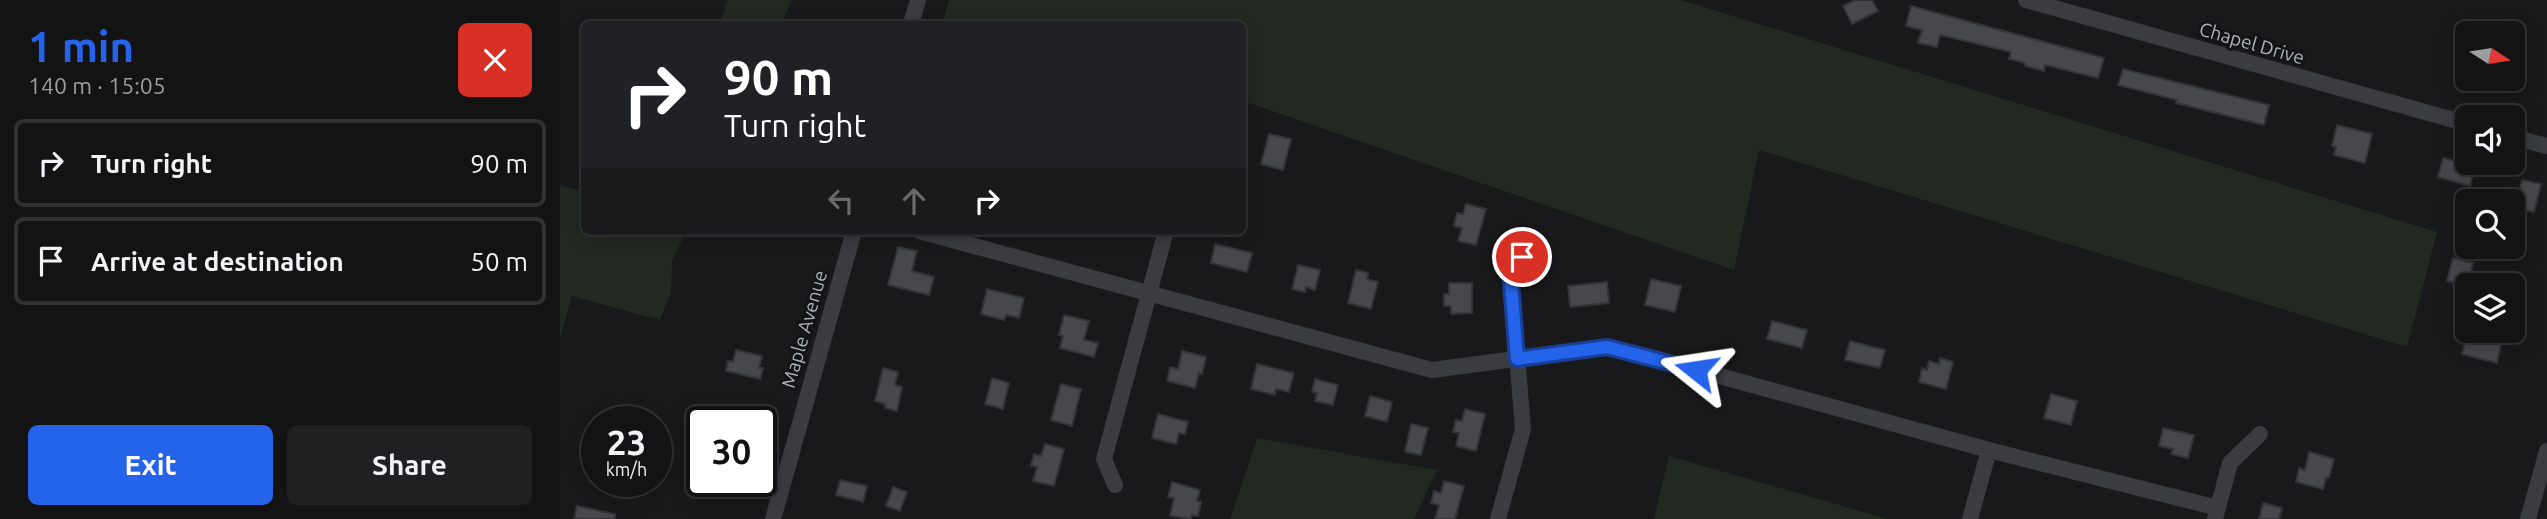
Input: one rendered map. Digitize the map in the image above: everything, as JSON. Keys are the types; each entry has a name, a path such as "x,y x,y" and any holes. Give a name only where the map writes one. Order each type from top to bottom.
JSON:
{"street":[{"path":"912,21 918,0"},
{"name":"Chapel Drive","path":"2026,0 2455,120"},
{"path":"2525,140 2547,146"},
{"name":"Maple Avenue","path":"773,519 852,235"},
{"path":"934,235 1432,370 1607,347 2216,514 2230,463 2260,434"},
{"path":"1115,485 1104,459 1165,235"},
{"path":"1497,519 1523,429 1510,270 1534,244"},
{"path":"1970,519 1989,450"},
{"path":"2528,519 2543,481 2547,451"}],"shaded area":[{"path":"728,0 792,0 782,21 720,21"},
{"path":"949,0 1681,0 2437,232 2407,347 1759,150 1734,270 1246,102 1246,21 943,21"},
{"path":"560,185 581,191 581,235 684,235 672,262 671,293 660,320 572,296 560,338"},
{"path":"1257,438 1437,470 1414,519 1230,519"},
{"path":"1669,456 1888,519 1654,519"}],"building":[{"path":"1855,0 1872,0 1878,11 1852,24 1843,6"},
{"path":"1911,6 2104,58 2098,78 2045,65 2044,71 2025,66 2025,63 2009,59 2011,52 1940,35 1937,47 1918,43 1922,30 1906,26"},
{"path":"2123,69 2269,105 2264,125 2118,85"},
{"path":"2337,125 2372,134 2365,163 2334,155 2336,147 2332,146"},
{"path":"1269,134 1291,139 1283,170 1261,164"},
{"path":"2443,158 2455,161 2455,175 2473,175 2470,186 2438,177"},
{"path":"2522,180 2541,184 2534,212 2525,210 2525,189 2520,189"},
{"path":"1466,204 1486,209 1476,245 1458,241 1462,228 1454,226 1457,213 1463,214"},
{"path":"1215,244 1252,253 1247,272 1211,263"},
{"path":"898,247 917,251 912,271 934,277 929,295 888,285"},
{"path":"2453,258 2473,263 2471,273 2455,273 2455,283 2447,281"},
{"path":"1298,265 1320,270 1315,290 1306,287 1305,292 1292,289"},
{"path":"1356,270 1368,273 1367,279 1378,282 1371,309 1348,303"},
{"path":"1651,279 1681,286 1675,312 1645,305"},
{"path":"1607,282 1609,303 1570,307 1568,286"},
{"path":"1449,283 1472,283 1472,313 1451,314 1451,306 1444,306 1444,294 1449,294"},
{"path":"987,289 1024,298 1019,318 1006,315 1004,320 981,314"},
{"path":"1064,315 1089,321 1084,340 1098,343 1094,357 1060,348 1063,336 1059,335"},
{"path":"1772,321 1807,330 1802,348 1767,339"},
{"path":"1850,341 1885,350 1880,368 1845,360"},
{"path":"2465,343 2501,344 2497,363 2462,354"},
{"path":"736,350 762,356 760,379 726,371 728,361 733,362"},
{"path":"1182,351 1206,357 1195,388 1167,381 1170,367 1178,369"},
{"path":"1940,358 1953,362 1946,389 1919,382 1922,368 1927,370 1929,361 1939,364"},
{"path":"1257,364 1294,373 1289,392 1276,389 1275,395 1251,389"},
{"path":"883,368 898,372 895,385 902,387 897,411 885,408 885,404 875,401"},
{"path":"992,378 1009,383 1003,409 985,404"},
{"path":"1315,379 1338,385 1333,405 1315,401 1317,393 1312,392"},
{"path":"1061,384 1081,389 1072,426 1051,420"},
{"path":"2051,394 2077,401 2071,425 2044,418"},
{"path":"1370,396 1392,402 1387,422 1365,416"},
{"path":"1465,409 1485,414 1476,451 1456,446 1459,433 1453,432 1456,420 1462,421"},
{"path":"1158,414 1188,422 1185,434 1179,433 1176,444 1152,438"},
{"path":"1411,424 1428,428 1421,455 1405,452"},
{"path":"2163,428 2194,435 2188,458 2171,454 2173,449 2159,446"},
{"path":"1045,444 1064,449 1054,486 1033,481 1037,467 1031,466 1034,454 1041,456"},
{"path":"2309,452 2334,459 2323,489 2296,482 2299,468 2305,470"},
{"path":"840,480 867,486 863,502 836,495"},
{"path":"1444,481 1464,486 1455,519 1435,519 1439,505 1431,503 1434,491 1441,493"},
{"path":"1172,482 1200,490 1197,501 1201,502 1198,516 1192,515 1191,519 1170,516 1174,498 1168,497"},
{"path":"893,487 907,492 900,511 886,506"},
{"path":"2263,503 2282,508 2279,519 2259,519"},
{"path":"577,506 615,514 615,519 574,519"}],"route":[{"path":"1522,257 1510,270 1517,359 1607,347 1696,370"}]}
